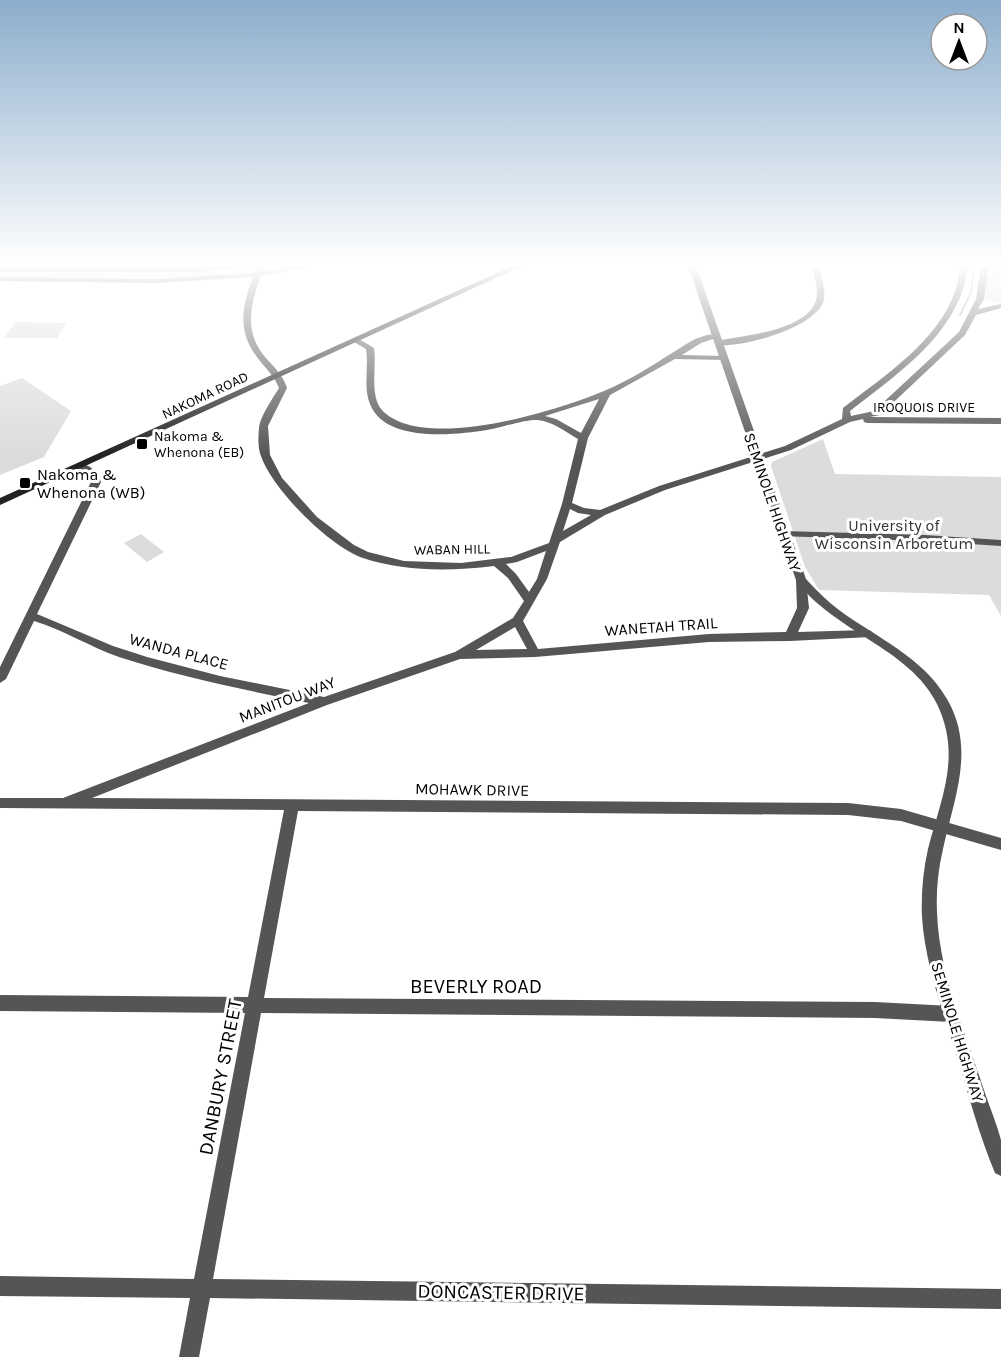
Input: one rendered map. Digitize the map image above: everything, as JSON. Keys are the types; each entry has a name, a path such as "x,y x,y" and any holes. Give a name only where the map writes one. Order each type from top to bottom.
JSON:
{"main road":[{"name":"NAKOMA ROAD","path":"0,502 380,329"}],"street":[{"path":"247,329 254,348 277,376"},
{"name":"SEMINOLE HIGHWAY","path":"714,329 783,534 801,580 823,604 908,663 927,682 951,719 957,738 958,762 931,871 928,900 938,972 1001,1167"},
{"path":"357,340 370,348 370,374 378,411 396,424 418,429 461,431 488,428 536,417 606,394 674,357 694,340 717,339 781,329"},
{"path":"847,420 846,410 895,371 934,329"},
{"path":"554,542 601,513 662,488 758,459 788,448 847,420 877,413 964,329"},
{"path":"674,357 724,358"},
{"name":"WABAN HILL","path":"277,376 282,383 282,392 263,426 262,446 278,479 313,519 350,548 385,561 430,567 498,563 554,542"},
{"path":"554,542 567,504 583,438 606,394"},
{"path":"536,417 553,421 583,438"},
{"name":"IROQUOIS DRIVE","path":"847,420 1001,421"},
{"path":"0,680 96,482 94,475 82,466"},
{"path":"567,504 582,511 601,513"},
{"path":"783,534 925,538 1001,543"},
{"name":"MANITOU WAY","path":"65,803 323,702 459,655 517,621 543,579 554,542"},
{"name":"WABAN HILL","path":"498,563 512,576 529,600"},
{"path":"790,637 803,608 801,580"},
{"name":"WANDA PLACE","path":"31,616 55,622 119,652 164,666 323,702"},
{"path":"517,621 535,653"},
{"name":"WANETAH TRAIL","path":"459,655 535,653 663,641 867,634"},
{"name":"MOHAWK DRIVE","path":"0,803 848,809 901,815 1001,844"},
{"name":"DANBURY STREET","path":"189,1357 292,804"},
{"name":"BEVERLY ROAD","path":"0,1003 875,1010 951,1014"},
{"name":"DONCASTER DRIVE","path":"0,1286 1001,1299"}],"green space":[{"path":"11,329 62,329 57,338 4,338"},
{"path":"22,378 71,411 44,457 0,475 0,386"},
{"name":"University of Wisconsin Arboretum","path":"823,439 835,474 1001,477 1001,616 989,595 819,590 805,567 771,466 772,462"},
{"path":"141,534 164,552 147,562 124,543"}],"place":[{"name":"Nakoma & Whenona (EB)","path":"142,444"},
{"name":"Nakoma & Whenona (WB)","path":"25,483"}]}
